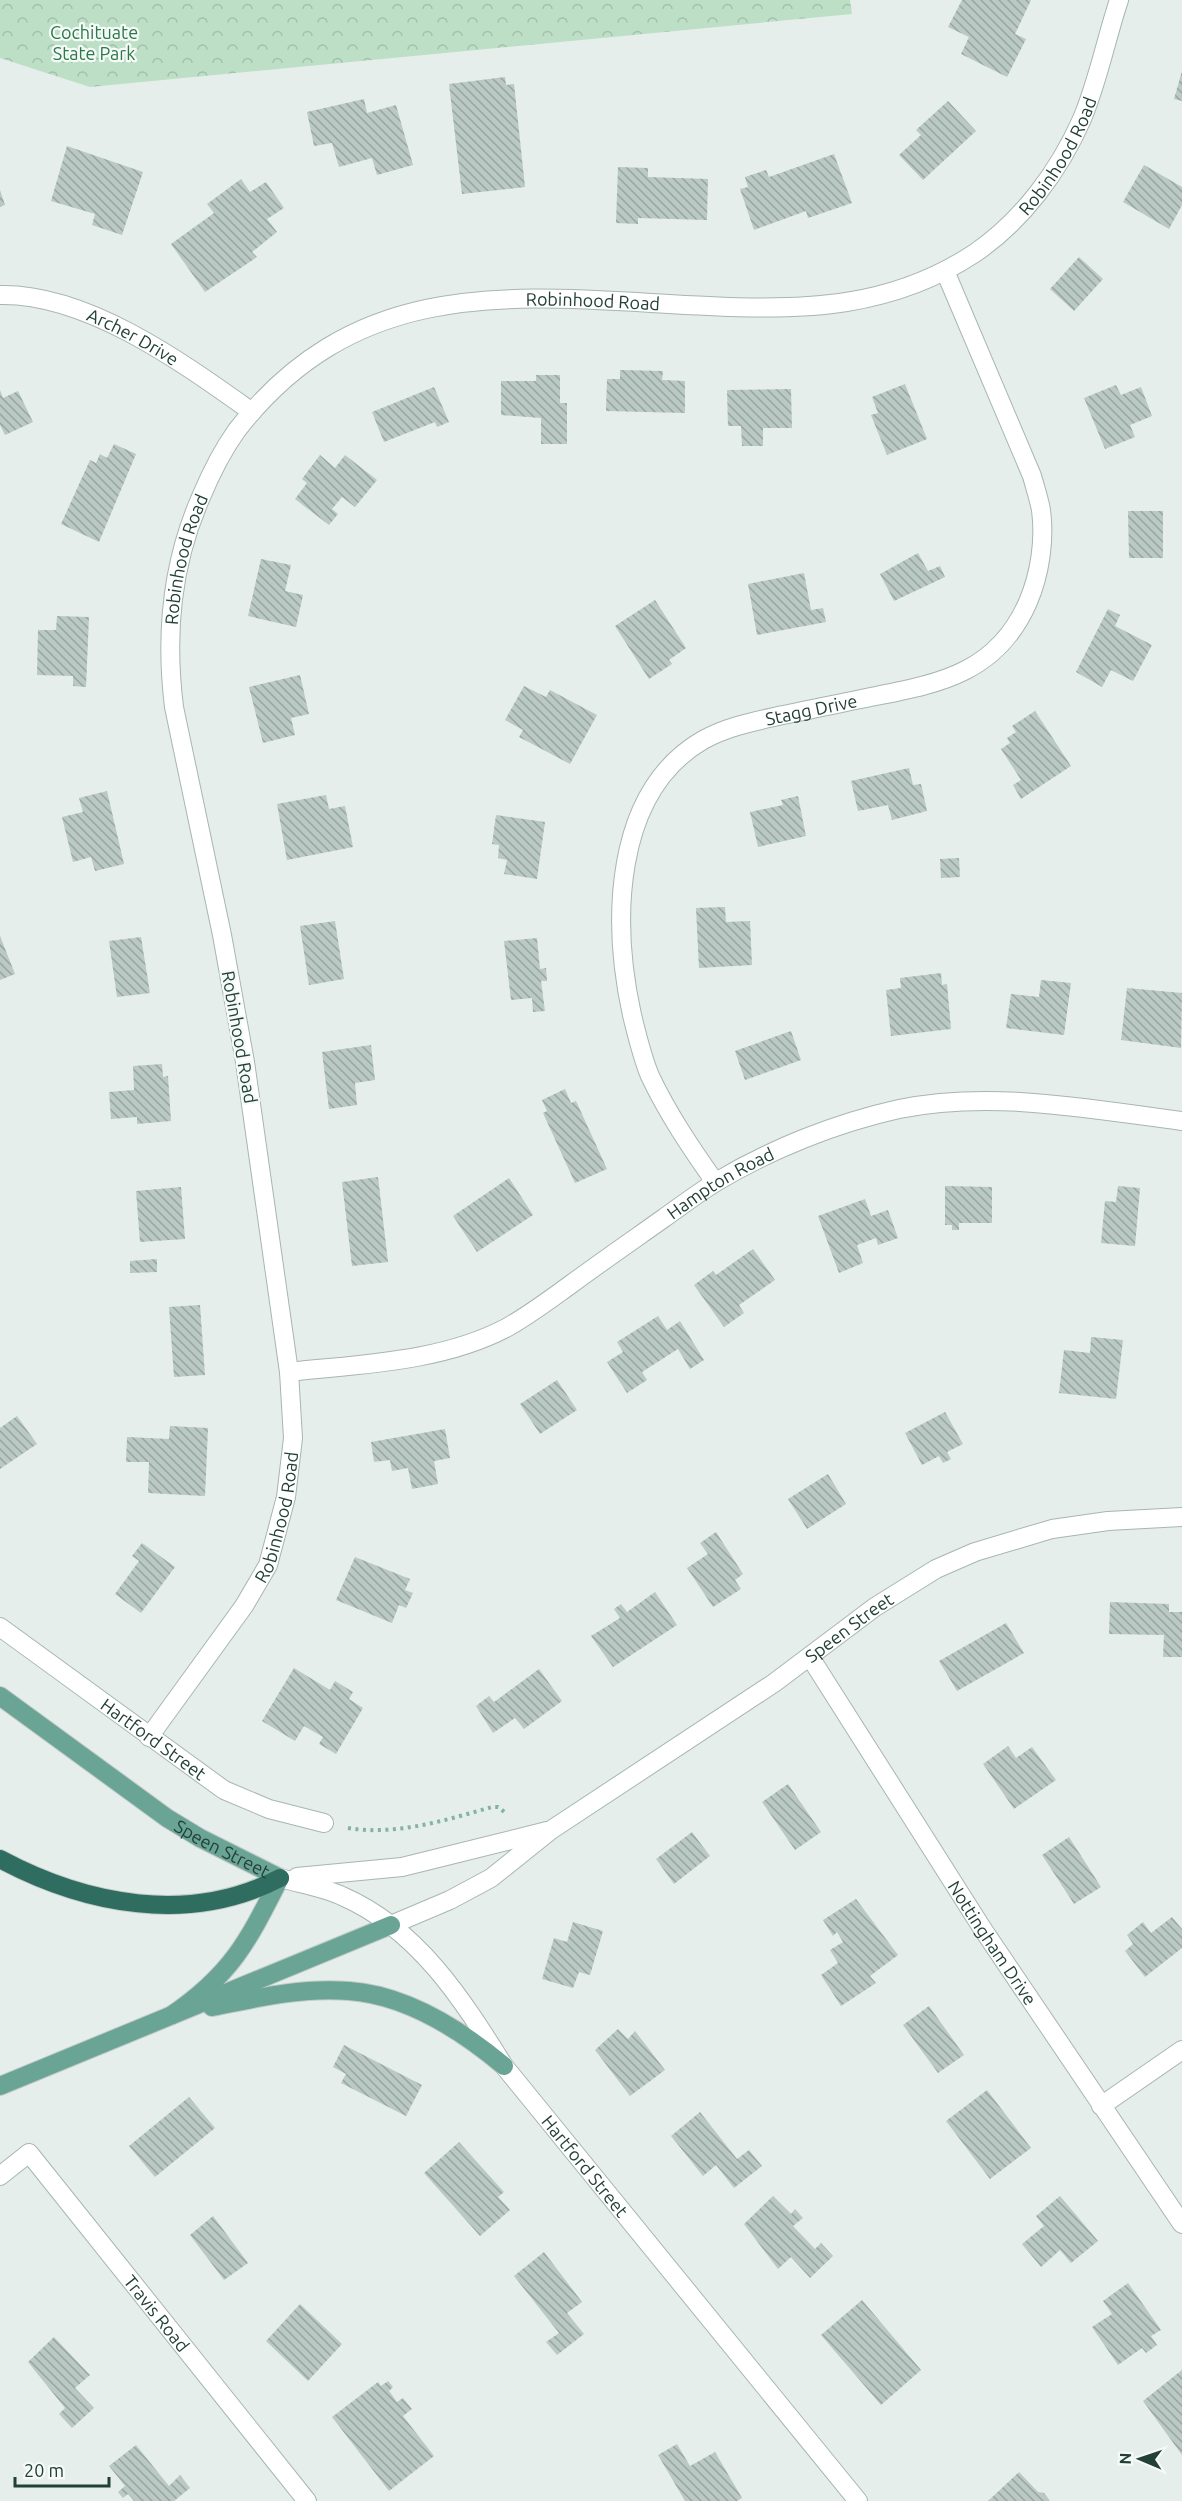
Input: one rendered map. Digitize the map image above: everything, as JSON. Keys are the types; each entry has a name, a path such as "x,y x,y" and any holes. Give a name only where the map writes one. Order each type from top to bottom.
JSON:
{"highway":[{"path":"0,1859 40,1878 83,1893 147,1904 192,1904 229,1900 262,1888 280,1878"}],"main road":[{"name":"Speen Street","path":"0,1696 167,1818 200,1838 280,1878"},
{"path":"172,2015 202,1993 228,1969 246,1943 280,1878"},
{"name":"Speen Street","path":"0,2086 391,1925"},
{"path":"172,2015 280,1995 316,1991 351,1991 398,2001 427,2015 472,2041 504,2066"}],"street":[{"name":"Robinhood Road","path":"149,1737 244,1606 268,1565 286,1497 291,1458 293,1418 290,1372 255,1124 235,1000 174,707 169,669 172,591 181,552 193,516 221,454 252,412 279,384 309,360 344,338 384,320 424,309 461,301 502,298 750,308 809,307 867,299 910,287 945,271 977,251 1007,227 1033,199 1060,163 1082,118 1119,0"},
{"name":"Stagg Drive","path":"715,1182 684,1138 663,1100 650,1075 637,1036 623,961 620,916 623,877 631,843 643,810 658,782 680,756 705,739 733,727 764,719 917,689 950,678 974,666 1003,644 1021,618 1035,585 1041,551 1041,510 1028,466 945,271"},
{"name":"Archer Drive","path":"0,295 18,294 47,299 80,309 111,323 193,370 252,412"},
{"name":"Hampton Road","path":"290,1372 434,1353 471,1343 505,1328 536,1309 715,1182 820,1132 898,1110 934,1103 976,1101 1053,1105 1182,1120"},
{"name":"Speen Street","path":"391,1925 450,1900 490,1878 551,1830 774,1683 896,1592 936,1569 1013,1539 1070,1526 1182,1512"},
{"name":"Hartford Street","path":"0,1627 210,1781 238,1797 269,1809 324,1823"},
{"name":"Nottingham Drive","path":"810,1656 982,1928 1182,2224"},
{"name":"Speen Street","path":"280,1878 355,1874 402,1867 551,1830"},
{"name":"Hartford Street","path":"280,1878 340,1895 375,1914 391,1925 437,1969 467,2008 504,2066 858,2501"},
{"path":"1101,2106 1182,2050"},
{"name":"Travis Road","path":"0,2176 29,2153 307,2501"}],"path":[{"path":"324,1823 379,1830 435,1822 492,1807 498,1807 507,1814"}],"green space":[{"name":"Cochituate State Park","path":"0,0 850,0 852,14 90,87 0,58"}],"building":[{"path":"962,0 1031,0 1015,34 1026,39 1007,77 961,54 969,37 948,27"},
{"path":"1182,71 1182,101 1174,99"},
{"path":"505,77 506,85 514,84 525,187 462,194 449,84"},
{"path":"364,99 367,113 396,105 413,165 377,175 372,158 339,167 332,143 314,146 307,112"},
{"path":"948,101 976,131 923,180 899,155 921,135 916,130"},
{"path":"67,146 143,172 122,235 92,225 95,214 51,201"},
{"path":"834,154 852,203 808,218 806,211 754,230 740,189 748,187 745,177 766,170 769,177"},
{"path":"1144,165 1182,187 1182,205 1169,229 1123,202"},
{"path":"618,167 648,168 648,177 708,179 707,220 638,218 638,224 616,223"},
{"path":"241,179 250,192 266,182 284,208 267,219 277,232 252,252 257,257 205,292 171,244 214,213 207,204"},
{"path":"0,190 5,205 0,207"},
{"path":"1079,257 1103,279 1074,311 1050,289"},
{"path":"620,370 663,371 662,380 685,381 685,413 606,411 607,379 620,379"},
{"path":"536,375 560,375 560,403 567,403 567,444 541,444 541,418 501,415 501,381 536,381"},
{"path":"905,384 927,439 887,455 871,415 878,413 872,397"},
{"path":"1116,385 1121,395 1141,387 1152,416 1130,425 1135,437 1105,449 1084,398"},
{"path":"434,387 449,422 437,427 435,422 384,442 372,412"},
{"path":"791,389 792,428 763,428 763,446 742,446 741,426 728,426 727,390"},
{"path":"0,390 3,398 18,391 33,422 5,435 0,425"},
{"path":"114,444 136,454 99,542 61,524 90,460 96,463 100,454 107,458"},
{"path":"320,455 335,468 345,455 377,480 355,507 342,497 332,509 338,514 329,525 295,499 307,483 302,479"},
{"path":"1128,511 1163,511 1163,558 1129,558"},
{"path":"918,553 928,571 940,566 945,577 894,601 880,574"},
{"path":"261,559 291,565 285,591 303,595 296,627 248,616"},
{"path":"804,573 811,610 823,608 826,622 757,635 748,584"},
{"path":"655,600 686,648 669,660 672,664 649,679 615,626"},
{"path":"1108,609 1120,615 1115,626 1152,645 1133,681 1111,670 1102,687 1076,672"},
{"path":"57,616 89,617 86,687 73,686 73,676 37,675 38,630 56,630"},
{"path":"300,675 309,714 291,718 295,735 263,743 249,687"},
{"path":"524,686 546,697 550,690 597,715 570,764 519,737 523,730 505,720"},
{"path":"1035,711 1071,766 1021,799 1013,785 1021,780 1001,749 1010,743 1007,738 1016,732 1012,726"},
{"path":"909,768 913,785 921,784 927,811 892,820 888,805 858,811 851,781"},
{"path":"107,791 124,864 95,871 91,857 73,862 62,817 83,812 79,798"},
{"path":"326,795 329,809 345,806 353,847 287,860 277,804"},
{"path":"798,796 806,836 758,847 750,812 783,805 781,800"},
{"path":"496,815 545,822 537,879 504,874 507,860 498,858 499,845 492,844"},
{"path":"959,858 960,877 941,878 940,859"},
{"path":"725,907 726,922 750,921 752,965 699,968 696,908"},
{"path":"335,921 344,979 309,985 300,926"},
{"path":"0,936 15,974 0,980"},
{"path":"141,937 150,993 117,997 109,941"},
{"path":"537,938 540,969 546,968 547,981 541,981 545,1011 533,1012 532,998 511,1000 504,941"},
{"path":"941,973 942,985 947,984 951,1029 891,1036 886,990 901,988 900,978"},
{"path":"1041,980 1071,983 1064,1035 1006,1028 1011,994 1039,997"},
{"path":"1127,988 1182,993 1181,1048 1121,1040"},
{"path":"791,1031 801,1060 745,1080 735,1051"},
{"path":"371,1045 375,1080 355,1083 357,1105 329,1109 322,1052"},
{"path":"162,1064 163,1077 168,1076 171,1121 137,1124 137,1117 111,1119 109,1092 134,1090 133,1066"},
{"path":"565,1089 571,1103 576,1101 607,1169 575,1183 543,1113 547,1111 542,1100"},
{"path":"378,1177 388,1262 352,1266 342,1182"},
{"path":"509,1178 533,1215 477,1252 453,1216"},
{"path":"945,1186 992,1187 992,1223 959,1223 959,1230 952,1230 952,1225 945,1225"},
{"path":"1118,1186 1140,1188 1135,1246 1101,1243 1105,1201 1116,1202"},
{"path":"181,1187 185,1239 140,1242 136,1191"},
{"path":"865,1199 871,1216 888,1210 898,1238 878,1245 876,1238 857,1245 863,1263 839,1273 818,1216"},
{"path":"753,1249 775,1280 739,1305 744,1313 724,1327 694,1285 713,1271 716,1275"},
{"path":"157,1259 157,1272 130,1273 130,1261"},
{"path":"200,1305 205,1375 174,1377 169,1307"},
{"path":"658,1316 667,1330 680,1321 704,1360 690,1369 678,1349 642,1372 647,1380 627,1393 607,1362 623,1352 617,1342"},
{"path":"1091,1337 1123,1340 1116,1399 1059,1393 1064,1350 1090,1353"},
{"path":"557,1380 577,1410 540,1434 520,1404"},
{"path":"945,1412 963,1444 947,1452 951,1459 943,1463 939,1456 922,1465 905,1433"},
{"path":"17,1416 37,1444 0,1469 0,1428"},
{"path":"170,1426 208,1428 205,1496 148,1493 149,1462 126,1462 127,1437 169,1439"},
{"path":"445,1429 450,1458 434,1461 438,1484 412,1489 408,1468 392,1471 390,1460 374,1462 371,1442"},
{"path":"828,1474 846,1504 807,1529 788,1499"},
{"path":"716,1532 743,1574 735,1580 741,1589 713,1607 687,1568 708,1554 700,1543"},
{"path":"142,1543 175,1567 141,1613 115,1594 139,1561 132,1556"},
{"path":"355,1557 410,1579 405,1590 413,1593 406,1608 399,1605 392,1623 336,1600"},
{"path":"655,1592 677,1625 613,1667 591,1636 620,1618 614,1609 621,1604 627,1612"},
{"path":"1110,1602 1169,1604 1169,1612 1182,1612 1182,1657 1163,1657 1164,1635 1109,1634"},
{"path":"1006,1623 1024,1653 957,1691 939,1661"},
{"path":"294,1668 330,1690 335,1681 353,1692 349,1699 363,1708 336,1754 319,1744 323,1737 304,1726 295,1741 262,1721"},
{"path":"539,1669 562,1701 524,1729 515,1718 493,1733 476,1706 489,1696 494,1702"},
{"path":"1008,1746 1016,1758 1032,1747 1056,1780 1014,1809 983,1764"},
{"path":"788,1784 821,1832 795,1850 762,1802"},
{"path":"692,1832 710,1856 674,1884 656,1859"},
{"path":"1069,1837 1101,1887 1074,1904 1042,1855"},
{"path":"856,1899 898,1955 870,1976 876,1983 841,2006 821,1975 838,1963 830,1950 843,1942 837,1932 833,1936 823,1920"},
{"path":"1172,1917 1182,1929 1182,1948 1145,1977 1125,1951 1133,1944 1127,1935 1143,1922 1151,1933"},
{"path":"573,1922 603,1931 590,1975 579,1972 573,1988 542,1979 554,1938 567,1942"},
{"path":"929,2006 964,2055 938,2073 903,2025"},
{"path":"618,2029 628,2039 635,2031 665,2070 630,2096 595,2050"},
{"path":"344,2045 422,2085 406,2116 341,2083 346,2074 333,2067"},
{"path":"987,2090 1031,2148 990,2179 946,2121"},
{"path":"189,2097 215,2128 155,2177 129,2146"},
{"path":"700,2112 737,2159 749,2150 762,2166 734,2188 716,2165 703,2176 671,2136"},
{"path":"459,2142 504,2192 498,2197 510,2210 480,2236 424,2173"},
{"path":"773,2196 791,2214 795,2209 803,2218 793,2226 815,2249 821,2243 833,2256 810,2278 791,2257 778,2269 744,2224"},
{"path":"1060,2196 1098,2241 1071,2263 1060,2250 1041,2267 1022,2244 1044,2226 1036,2216"},
{"path":"213,2216 248,2263 224,2280 190,2235"},
{"path":"544,2252 582,2302 567,2313 584,2334 557,2355 546,2342 559,2333 514,2276"},
{"path":"1128,2283 1161,2330 1151,2336 1157,2345 1146,2353 1142,2348 1118,2365 1092,2327 1112,2314 1103,2301"},
{"path":"862,2300 921,2370 881,2405 821,2335"},
{"path":"300,2304 342,2344 308,2381 266,2341"},
{"path":"54,2337 90,2375 75,2388 94,2408 72,2428 59,2414 65,2408 28,2362"},
{"path":"1182,2370 1182,2455 1143,2401"},
{"path":"388,2381 393,2387 389,2391 397,2402 403,2398 412,2409 403,2416 434,2456 389,2491 332,2417 378,2382 381,2386"},
{"path":"677,2444 690,2466 715,2452 742,2498 737,2501 685,2501 658,2455"},
{"path":"136,2445 169,2486 180,2475 190,2488 174,2501 134,2501 128,2494 123,2498 118,2492 125,2486 109,2466"},
{"path":"1019,2472 1050,2501 988,2501"}]}
